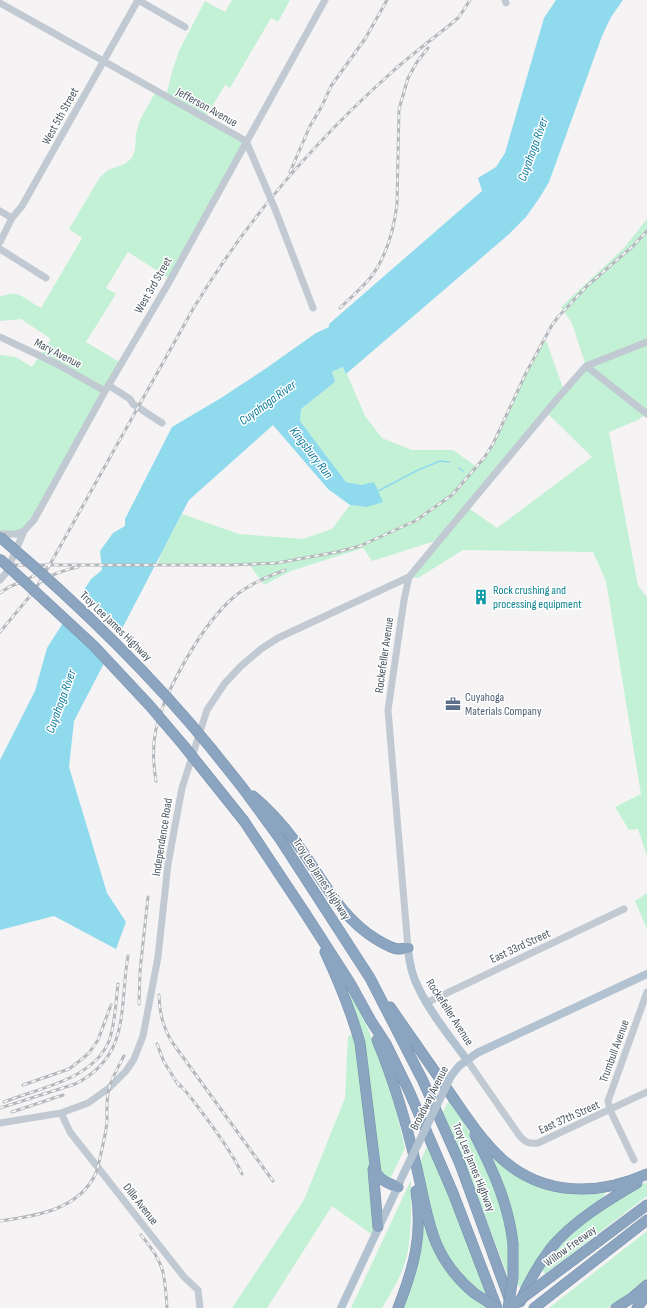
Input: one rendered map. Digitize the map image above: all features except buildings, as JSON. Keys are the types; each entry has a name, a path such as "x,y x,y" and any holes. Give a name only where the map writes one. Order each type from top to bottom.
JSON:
{"highway":[{"name":"Troy Lee James Highway","path":"0,537 113,640 191,725 242,788 280,839 370,978 422,1081 460,1164 513,1308"},
{"path":"0,559 94,646 150,706 244,821 350,983 384,1048 409,1091 437,1152 497,1308"},
{"path":"242,788 268,808 287,831 337,903 357,924 385,945 397,949 408,948"},
{"path":"305,913 346,1000 356,1026 360,1043 376,1173 378,1177 385,1182 400,1183"},
{"path":"370,978 453,1098 482,1137 502,1159 518,1171 539,1181 564,1188 586,1190 615,1186 647,1174"},
{"path":"384,1048 417,1168 425,1208 439,1251 455,1276 474,1293 497,1308"},
{"path":"453,1098 475,1135 495,1177 506,1208 513,1244 513,1277 509,1308"},
{"path":"398,1308 414,1262 418,1229 417,1201 404,1120"},
{"path":"372,1145 378,1227"},
{"path":"517,1308 534,1273 552,1247 576,1225 613,1197 647,1177"},
{"name":"Willow Freeway","path":"509,1308 647,1205"},
{"path":"534,1308 647,1220"},
{"path":"616,1308 633,1297 647,1285"},
{"path":"637,1308 647,1294"}],"main road":[{"name":"Rockefeller Avenue","path":"408,948 412,970 418,988 426,1003 467,1060"},
{"name":"Broadway Avenue","path":"341,1308 378,1227 455,1070 477,1053 647,974"}],"street":[{"path":"138,0 185,28"},
{"name":"West 5th Street","path":"0,242 12,218 22,206 138,0"},
{"name":"West 3rd Street","path":"0,580 6,573 24,531 34,520 106,388 168,284 325,0"},
{"name":"Jefferson Avenue","path":"2,4 246,141 275,209 313,308"},
{"path":"0,210 12,218"},
{"path":"0,249 46,278"},
{"name":"Mary Avenue","path":"0,337 130,399 133,404 162,423"},
{"name":"Rockefeller Avenue","path":"408,948 388,710 404,600 409,576 586,366 647,342"},
{"path":"586,366 647,414"},
{"path":"0,534 16,534 24,531"},
{"name":"Independence Road","path":"0,1124 61,1113 88,1104 105,1092 119,1079 130,1065 143,1036 158,957 168,864 182,788 207,710 225,683 241,666 261,649 278,638 409,576"},
{"name":"East 33rd Street","path":"426,1003 624,909"},
{"name":"Trumbull Avenue","path":"610,1110 608,1101 647,992"},
{"name":"East 37th Street","path":"467,1060 519,1135 527,1143 531,1144 538,1143 647,1092"},
{"path":"610,1110 634,1160"},
{"name":"Dille Avenue","path":"61,1113 70,1132 184,1276 198,1290 200,1308"}],"green space":[{"path":"232,0 290,0 278,22 271,18 230,88 225,85 205,118 246,141 170,279 128,252 106,288 116,294 86,342 121,363 24,531 0,534 0,355 16,357 32,367 51,339 21,319 0,321 0,296 16,294 41,308 82,238 69,229 100,177 108,170 125,164 132,158 135,150 136,134 140,120 156,91 166,96 179,51 205,1 225,12"},
{"path":"647,219 647,413 638,420 609,432 638,586 647,597 647,856 638,829 629,830 615,807 641,794 606,581 593,552 463,550 418,578 409,577 438,540 372,561 363,548 291,571 264,585 249,564 158,565 160,556 182,514 239,534 303,539 332,529 350,505 367,507 361,485 346,482 300,421 301,409 335,382 332,372 344,367 365,416 382,438 412,450 453,450 477,467 485,457 498,434 526,374 546,340 564,391 586,366 572,323 561,307 624,248","holes":["546,412 592,457 497,528 467,507"]},
{"path":"647,893 647,929 635,901"},
{"path":"351,994 369,1031 390,1085 405,1148 390,1179 380,1175 349,995"},
{"path":"357,1033 372,1145 374,1236 332,1206 267,1308 232,1308 304,1200 345,1098 348,1036"},
{"path":"449,1100 473,1137 499,1199 509,1237 509,1279 462,1156 443,1112"},
{"path":"430,1140 491,1300 467,1281 455,1266 445,1252 434,1226 420,1162"},
{"path":"493,1154 532,1182 607,1191 599,1202 526,1280 521,1288 517,1284 517,1266 490,1156"},
{"path":"411,1180 410,1237 407,1255 400,1276 382,1308 351,1308"},
{"path":"647,1182 647,1196 545,1274 541,1269 546,1259 585,1222 617,1198"},
{"path":"423,1216 444,1268 467,1293 488,1308 402,1308"},
{"path":"647,1231 647,1280 642,1286 626,1298 607,1308 549,1308"}],"water":[{"name":"Cuyahoga River","path":"556,0 623,0 611,17 602,36 549,182 540,197 526,217 508,235 346,374 343,367 332,372 335,382 301,409 300,421 346,482 361,485 374,482 383,502 367,507 350,505 328,489 273,425 189,500 74,721 69,767 107,893 126,922 116,949 54,916 0,930 0,760 35,691 47,648 91,579 102,570 100,551 113,533 125,526 125,519 172,427 221,398 316,333 329,327 329,324 482,191 478,178 496,167 505,153 544,18"}],"pier":[{"path":"81,591 123,633 106,664 62,621"}],"waterway":[{"name":"Kingsbury Run","path":"378,491 418,470 440,461 449,462"},
{"name":"Kingsbury Run","path":"459,468 463,471"}],"railway":[{"path":"290,172 310,126 322,106 331,86 365,39 387,0"},
{"path":"0,632 35,590 193,309 214,276 259,214 309,154 336,126 392,72 459,17 470,0"},
{"path":"340,308 371,277 385,252 394,223 397,204 399,109 408,78 417,62 428,48"},
{"path":"0,565 230,565 277,563 337,552 360,546 415,521 452,495 484,458 493,444 526,373 552,325 558,317 587,286 633,246 647,231"},
{"path":"41,582 63,571 78,567"},
{"path":"0,593 48,568"},
{"path":"156,781 153,755 156,729 176,677 198,640 222,609 240,592 265,578 285,570"},
{"path":"139,1004 140,971 148,897"},
{"path":"0,1108 75,1084 93,1073 106,1060 114,1045 119,1029 128,956"},
{"path":"4,1102 63,1081 78,1074 91,1065 101,1054 109,1041 113,1028 118,984"},
{"path":"159,995 162,1019 172,1042 273,1181"},
{"path":"23,1085 69,1069 89,1053 98,1040 111,1005"},
{"path":"157,1044 164,1062 179,1086"},
{"path":"0,1221 28,1217 55,1209 68,1203 79,1195 88,1185 96,1173 99,1164 107,1122 107,1101 109,1089 113,1076 124,1056"},
{"path":"176,1081 188,1094 217,1132 242,1174"},
{"path":"12,1112 63,1095"},
{"path":"141,1235 149,1244 162,1268 167,1308"}],"place":[{"name":"Rock crushing and processing equipment","path":"481,597"},
{"name":"Cuyahoga Materials Company","path":"453,704"}]}
